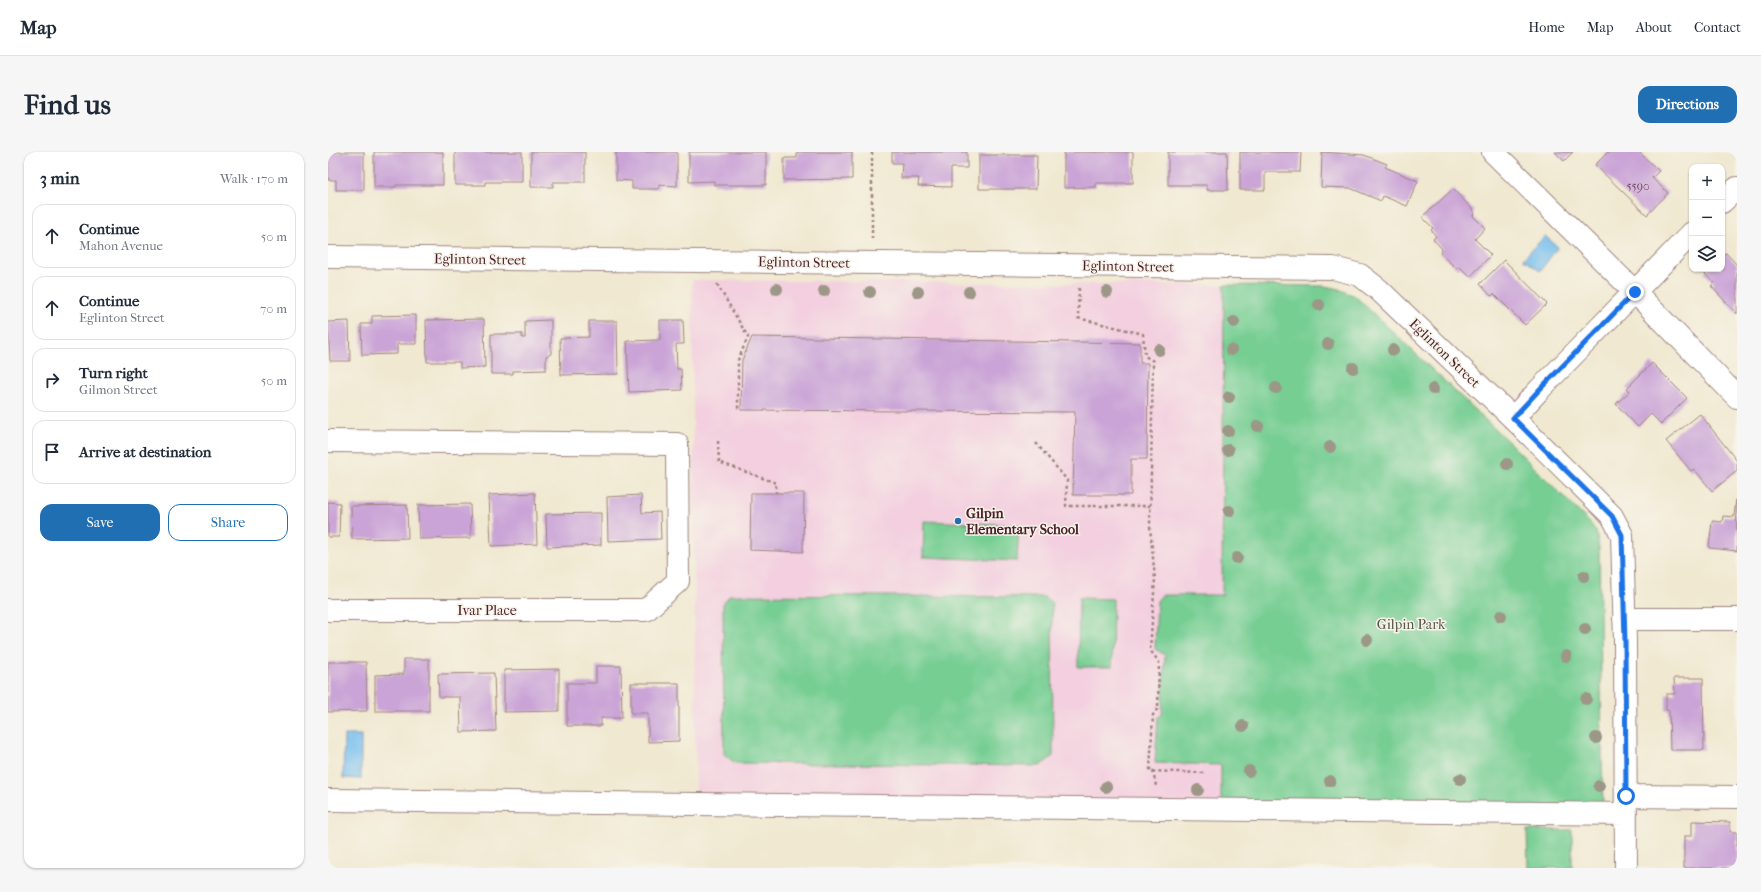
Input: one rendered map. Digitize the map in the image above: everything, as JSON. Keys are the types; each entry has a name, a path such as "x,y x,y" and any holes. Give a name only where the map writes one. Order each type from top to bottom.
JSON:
{"street":[{"path":"1493,152 1635,292 1737,397"},
{"path":"1724,200 1737,188"},
{"path":"1513,418 1689,236"},
{"name":"Eglinton Street","path":"328,257 1332,268 1344,270 1366,280 1513,418 1612,516 1618,525 1622,535 1624,619 1626,868"},
{"name":"Ivar Place","path":"328,441 677,444 678,581 646,610 328,610"},
{"path":"1624,619 1737,619"},
{"path":"328,800 1626,805 1737,796"}],"path":[{"path":"872,152 872,241"},
{"path":"717,283 748,338 738,360 738,410"},
{"path":"1079,287 1078,318 1142,334 1145,356 1153,361 1150,527 1155,579 1150,650 1159,662 1158,708 1153,715 1150,771 1204,773"},
{"path":"718,441 719,462 776,483 776,493"},
{"path":"1036,443 1067,480 1066,506 1150,506"}],"shaded area":[{"name":"Gilpin Elementary School","path":"692,280 1224,285 1221,810 696,804"}],"green space":[{"name":"Gilpin Park","path":"1224,285 1324,286 1336,288 1355,296 1517,450 1591,524 1596,531 1599,548 1603,814 1221,810 1221,765 1155,763 1158,717 1162,715 1165,655 1155,649 1157,601 1162,595 1222,595"},
{"path":"924,521 1019,525 1017,561 923,557"},
{"path":"730,595 1044,597 1052,603 1053,756 1040,766 735,763 724,754 723,603"},
{"path":"1079,598 1113,599 1112,667 1078,667"},
{"path":"1527,830 1572,830 1572,868 1528,868"}],"water":[{"path":"1545,236 1558,247 1540,271 1523,259"},
{"path":"344,735 361,735 361,779 343,778"}],"building":[{"path":"328,152 364,152 364,190 336,190 336,180 328,180"},
{"path":"374,152 443,152 443,185 396,185 396,187 374,187"},
{"path":"455,152 522,152 522,182 485,182 485,185 455,185"},
{"path":"531,152 585,152 585,182 553,182 553,187 531,187"},
{"path":"616,152 677,152 677,186 659,185 659,189 632,189 632,181 616,180"},
{"path":"689,152 766,152 766,185 714,185 714,181 689,182"},
{"path":"797,152 852,152 852,179 784,180 784,158 797,158"},
{"path":"892,152 967,152 967,168 951,168 951,187 918,186 919,178 901,178 902,163 892,163"},
{"path":"1064,152 1133,152 1133,183 1096,183 1096,187 1064,188"},
{"path":"1168,152 1227,152 1228,190 1207,190 1207,185 1168,185"},
{"path":"1240,152 1301,152 1300,172 1265,172 1265,190 1240,190"},
{"path":"1322,152 1364,155 1387,164 1385,167 1418,181 1407,206 1383,196 1381,201 1350,188 1321,187"},
{"path":"1555,152 1573,152 1564,161"},
{"path":"1608,152 1639,152 1659,171 1652,178 1668,193 1647,215 1595,165"},
{"path":"979,155 1037,155 1036,189 979,189"},
{"path":"1453,189 1474,211 1473,216 1485,228 1475,239 1491,255 1470,277 1460,267 1457,269 1440,253 1442,249 1433,239 1436,236 1431,230 1433,228 1422,217"},
{"path":"1726,253 1737,265 1737,314 1711,286 1714,283 1704,273 1725,272"},
{"path":"1504,260 1547,304 1525,325 1494,294 1491,296 1480,284"},
{"path":"416,315 416,344 397,344 397,354 362,355 361,324 372,324 372,316"},
{"path":"484,319 485,367 460,368 460,362 427,362 426,320"},
{"path":"551,320 551,354 546,356 546,370 513,371 513,374 491,374 491,334 522,334 522,338 525,338 525,321"},
{"path":"660,320 683,320 684,344 676,344 677,369 681,369 682,390 629,392 627,341 660,340"},
{"path":"349,321 350,361 330,361 328,322"},
{"path":"589,321 617,321 618,374 561,375 560,338 589,337"},
{"path":"752,337 1140,343 1140,363 1148,363 1147,459 1131,459 1131,495 1073,495 1075,412 741,410 742,360"},
{"path":"1652,363 1687,398 1661,424 1651,414 1638,427 1616,404 1630,391 1627,388"},
{"path":"1700,414 1737,461 1737,471 1712,491 1694,469 1691,471 1666,441"},
{"path":"535,493 537,544 491,546 489,495"},
{"path":"751,493 804,493 803,552 750,550"},
{"path":"641,495 642,513 660,512 661,539 608,541 607,497"},
{"path":"1736,499 1737,551 1709,548 1712,521 1722,522 1723,516 1734,517"},
{"path":"328,502 340,503 339,537 328,537"},
{"path":"470,504 471,538 419,539 418,505"},
{"path":"407,505 408,538 352,539 351,506"},
{"path":"601,513 601,545 547,547 546,514"},
{"path":"404,659 429,659 429,711 375,711 375,675 404,674"},
{"path":"328,662 366,662 367,711 328,712"},
{"path":"596,666 621,666 622,718 601,718 601,726 567,726 567,683 596,683"},
{"path":"559,669 559,711 504,712 504,670"},
{"path":"494,673 496,731 461,732 460,697 439,697 438,674"},
{"path":"1674,678 1703,678 1704,750 1670,750 1669,710 1666,710 1666,694 1675,694"},
{"path":"631,683 679,683 679,741 648,742 648,713 631,713"},
{"path":"1692,821 1730,822 1730,832 1737,832 1737,868 1684,868 1684,836 1692,836"}],"place":[{"name":"Gilpin Elementary School","path":"958,521"}],"route":[{"path":"1626,796 1625,641 1622,535 1612,516 1513,418 1635,292"}]}
